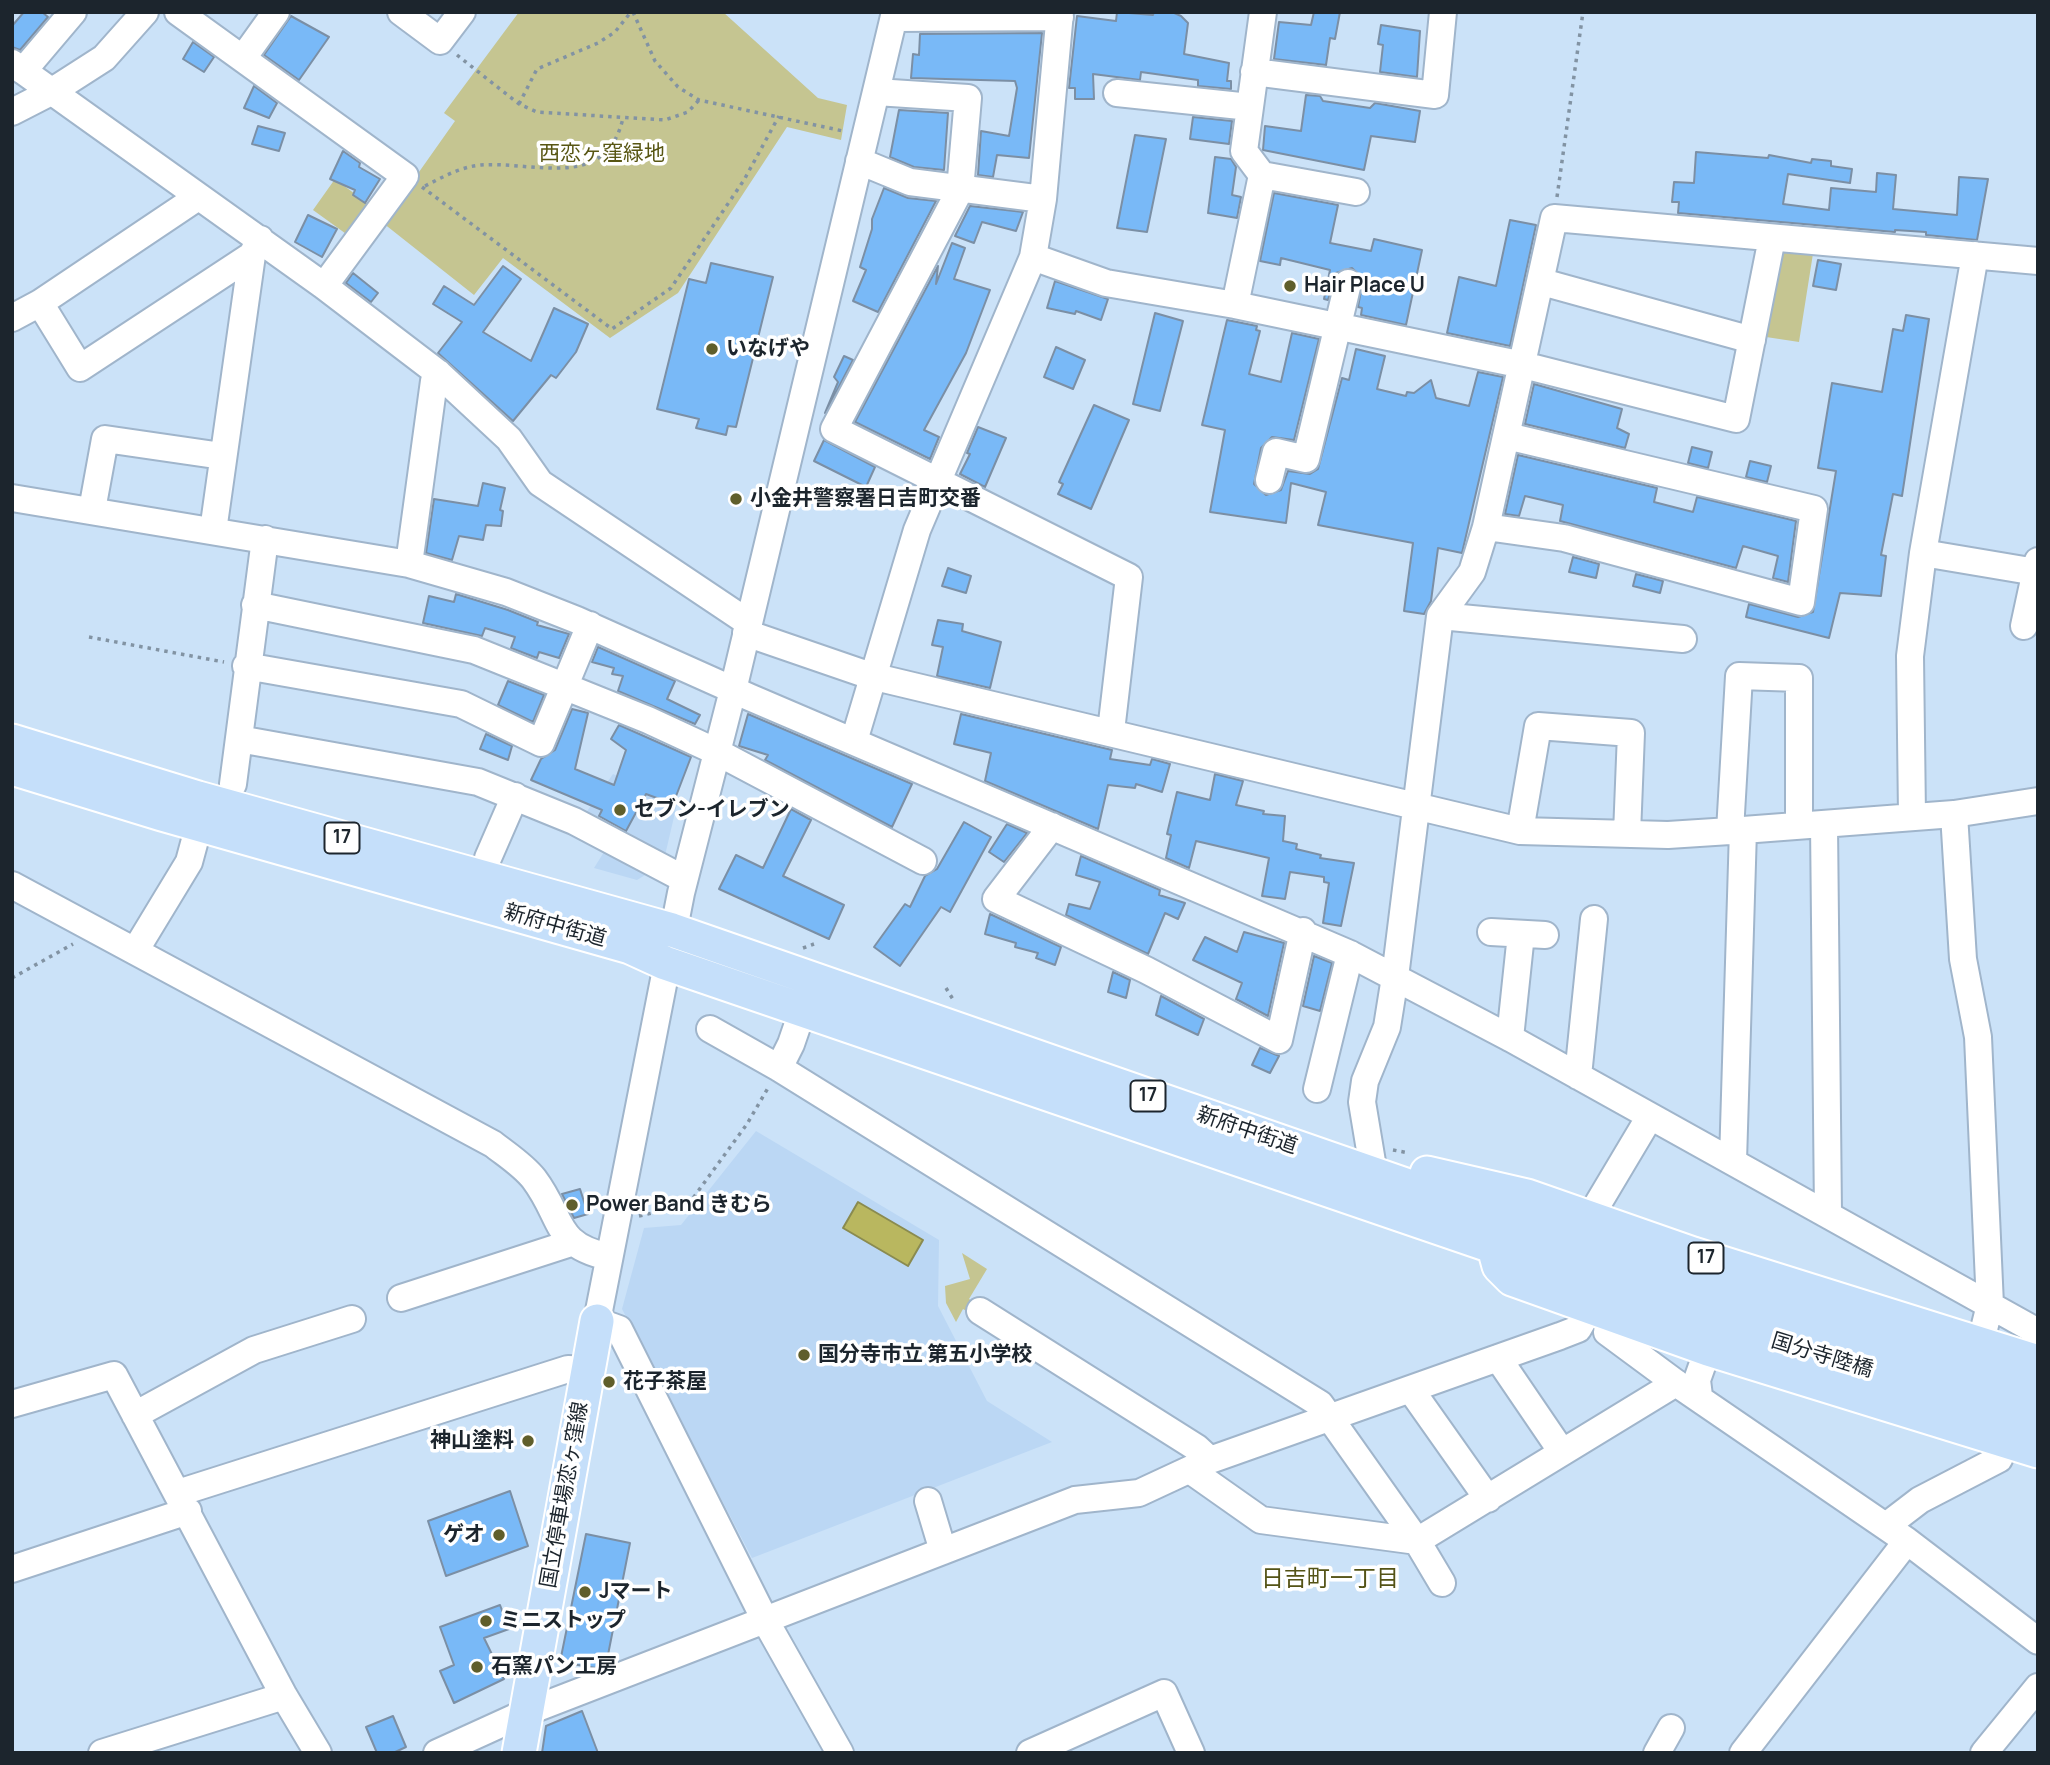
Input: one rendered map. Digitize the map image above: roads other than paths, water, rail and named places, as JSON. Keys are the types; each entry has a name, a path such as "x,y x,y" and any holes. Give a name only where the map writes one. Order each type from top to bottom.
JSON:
{"main road":[{"name":"新府中街道","path":"12,741 199,811 492,908 615,943 665,963 1493,1244 1607,1296"},
{"name":"新府中街道","path":"12,768 582,905 672,930 1374,1174 1607,1296"},
{"path":"199,811 233,784 568,881 582,905"},
{"name":"新府中街道","path":"672,930 692,951 952,1041 1090,1106"},
{"name":"17","path":"1374,1174 1401,1167 1527,1196 1693,1254 1886,1312 2038,1362"},
{"name":"17","path":"1607,1296 1709,1349 2038,1451"},
{"name":"国分寺陸橋","path":"1607,1296 2038,1393"},
{"name":"国分寺陸橋","path":"1607,1296 1746,1333 2038,1423"},
{"name":"国立停車場恋ヶ窪線","path":"519,1753 597,1321"}],"street":[{"path":"73,12 18,67 198,197 256,247 324,286 438,373 509,439 540,483 748,628 871,676 1111,731 1520,831 1627,834 1737,831 1955,814 2038,801"},
{"path":"12,112 51,92 104,58 145,12"},
{"path":"178,12 414,182 324,286"},
{"path":"243,58 276,12"},
{"path":"401,12 440,41 462,12"},
{"path":"1263,12 1244,151 1262,175 1356,192"},
{"path":"1254,72 1435,95 1443,12"},
{"path":"840,1753 765,1620 619,1329 597,1321 672,930 733,690 895,15 1060,14 1043,199 1033,257 917,530 871,676 854,741"},
{"path":"876,92 968,97 960,190 834,429 1129,577 1111,731"},
{"path":"1116,93 1250,107"},
{"path":"859,161 910,182 1043,199"},
{"path":"1235,305 1262,175"},
{"path":"12,318 40,303 198,197"},
{"path":"1374,1174 1362,1102 1365,1081 1387,1027 1440,616 1472,572 1486,527 1554,218 2038,261"},
{"path":"1033,257 1105,283 1235,305 1523,365 1736,419 1772,238"},
{"path":"40,303 80,368 256,247"},
{"path":"213,531 222,456 256,247"},
{"path":"1912,816 1910,656 1923,553 1975,255"},
{"path":"1542,282 1752,340"},
{"path":"1269,480 1276,453 1306,459 1348,283"},
{"path":"409,564 434,382 438,373"},
{"path":"1486,527 1564,538 1801,602 1814,509 1507,436"},
{"path":"92,510 105,439 222,456"},
{"path":"12,498 409,564 506,592 590,625 733,690 1303,931 1395,976 1510,1038 1649,1118 1733,1161 2038,1332"},
{"path":"233,784 246,666 265,539"},
{"path":"1923,553 2037,566 2024,625"},
{"path":"256,605 474,650 717,752 923,861"},
{"path":"1440,616 1683,639"},
{"path":"246,666 461,704 541,743 590,625"},
{"path":"1733,1161 1739,676 1799,678 1811,825 1828,1214"},
{"path":"1520,831 1538,726 1632,733 1627,834"},
{"path":"239,739 478,782 574,821 684,879"},
{"path":"488,858 515,796"},
{"path":"135,951 188,862 199,811"},
{"path":"1955,814 1963,959 1978,1037 1990,1305 1980,1345"},
{"path":"1052,826 996,899 1146,970 1279,1040 1303,931"},
{"path":"12,885 493,1144 535,1180 571,1243 587,1252 609,1257"},
{"path":"1578,1076 1594,919"},
{"path":"1491,932 1533,935 1510,1038"},
{"path":"1317,1089 1350,954"},
{"path":"779,1068 803,1009"},
{"path":"710,1029 779,1068 1320,1404 1417,1541 1442,1583"},
{"path":"1590,1217 1649,1118"},
{"path":"401,1298 571,1243"},
{"path":"437,1753 527,1712 1075,1500 1139,1493 1200,1465 1578,1329 1607,1296 1676,1383 1699,1396 1897,1534 2038,1641"},
{"path":"980,1311 1197,1448 1200,1465 1261,1520 1417,1541 1676,1383"},
{"path":"135,1415 254,1350 352,1319"},
{"path":"1699,1396 1697,1380 1709,1349"},
{"path":"1498,1358 1562,1452"},
{"path":"12,1569 183,1502 561,1372 588,1370"},
{"path":"12,1405 114,1375 284,1696 318,1753"},
{"path":"1411,1390 1488,1499"},
{"path":"1743,1753 1920,1500 1999,1459 2006,1441"},
{"path":"928,1501 943,1551"},
{"path":"1984,1753 2038,1687"},
{"path":"1030,1753 1164,1692 1191,1753"},
{"path":"102,1753 284,1696"},
{"path":"1657,1753 1671,1728"}],"place":[{"name":"Hair Place U","path":"1290,286"},
{"name":"いなげや","path":"712,349"},
{"name":"小金井警察署日吉町交番","path":"736,499"},
{"name":"セブン-イレブン","path":"620,810"},
{"name":"Power Band きむら","path":"572,1205"},
{"name":"国分寺市立 第五小学校","path":"804,1355"},
{"name":"花子茶屋","path":"609,1382"},
{"name":"神山塗料","path":"528,1441"},
{"name":"ゲオ","path":"499,1535"},
{"name":"Jマート","path":"585,1592"},
{"name":"ミニストップ","path":"486,1621"},
{"name":"石窯パン工房","path":"477,1667"}],"district":[{"name":"日吉町一丁目","path":"1330,1580"}],"park label":[{"name":"西恋ヶ窪緑地","path":"602,154"}]}
